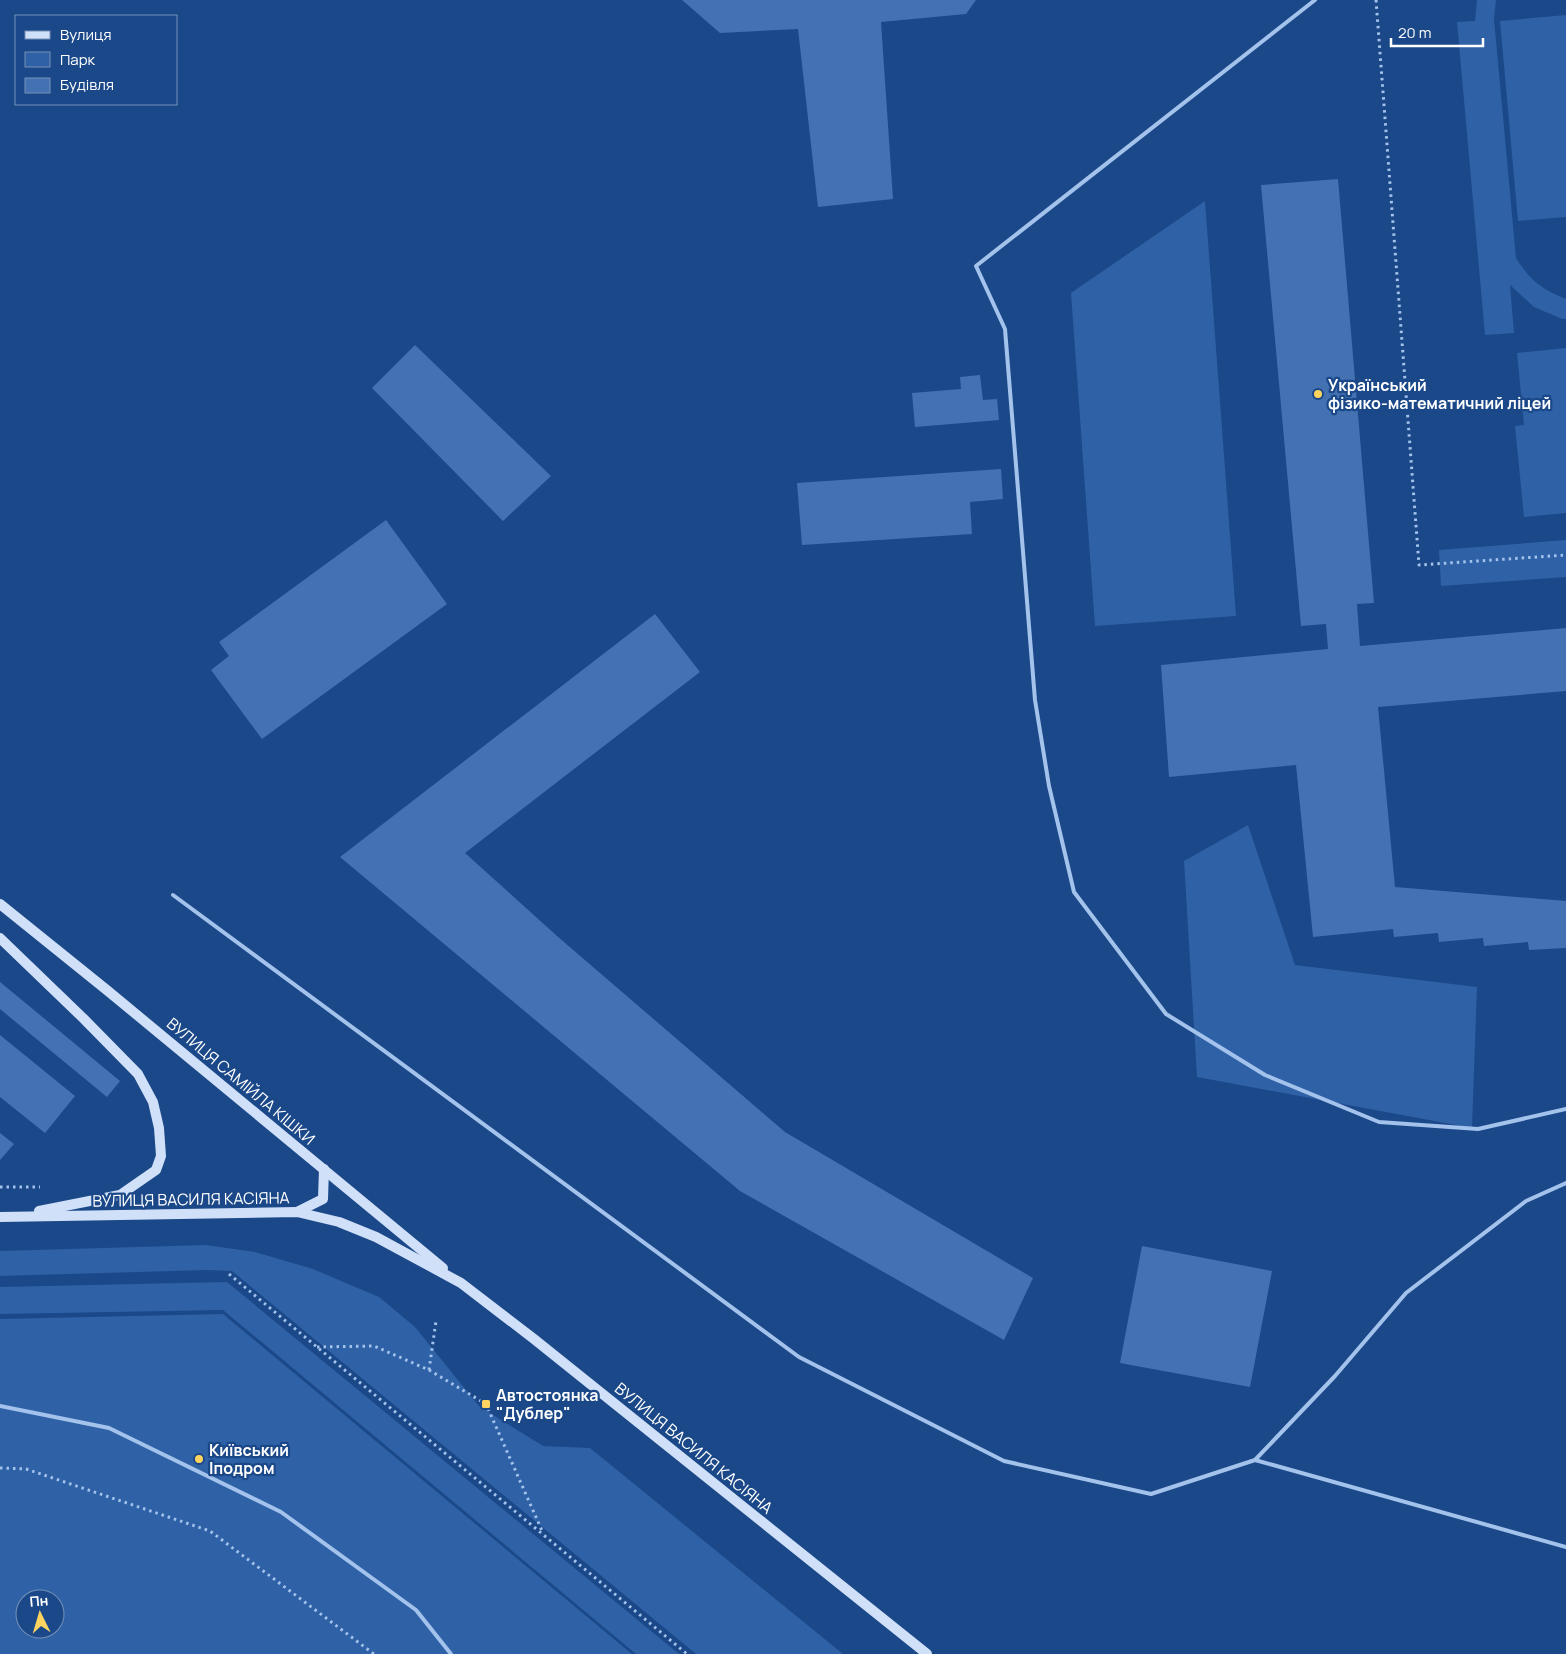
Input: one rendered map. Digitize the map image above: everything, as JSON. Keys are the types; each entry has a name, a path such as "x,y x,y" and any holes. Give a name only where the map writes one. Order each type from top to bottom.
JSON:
{"street":[{"name":"ВУЛИЦЯ САМІЙЛА КІШКИ","path":"0,904 461,1282"},
{"path":"0,938 138,1074 153,1102 159,1128 161,1156 156,1170 120,1195 16,1216"},
{"path":"297,1212 323,1199 324,1169"},
{"name":"ВУЛИЦЯ ВАСИЛЯ КАСІЯНА","path":"0,1217 209,1215 297,1212 339,1222 376,1237 461,1282 550,1351 927,1654"}],"lane":[{"path":"1314,0 976,266 1005,329 1035,700 1049,786 1074,892 1166,1014 1265,1075 1379,1122 1478,1129 1566,1109"},
{"path":"173,895 799,1357 1004,1461 1151,1494 1255,1460 1335,1376 1406,1293 1526,1201 1566,1183"},
{"path":"0,1406 109,1428 281,1512 416,1610 451,1654"},
{"path":"1255,1460 1566,1547"}],"path":[{"path":"1376,0 1419,565 1566,555"},
{"path":"0,1187 45,1187"},
{"path":"229,1274 687,1654"},
{"path":"429,1370 436,1321"},
{"path":"317,1347 374,1346 429,1370 486,1404 544,1535"},
{"path":"0,1468 26,1469 210,1531 374,1654"}],"green space":[{"path":"1477,0 1496,0 1494,19 1516,258 1526,273 1537,283 1566,299 1566,319 1562,319 1534,307 1510,285 1514,333 1485,335 1457,22 1475,21"},
{"path":"1566,15 1566,217 1518,221 1500,21"},
{"path":"1205,201 1236,616 1095,626 1071,293"},
{"path":"1566,348 1566,513 1524,517 1515,426 1524,425 1517,353"},
{"path":"1566,540 1566,577 1441,586 1439,550"},
{"path":"1248,825 1295,965 1477,987 1472,1128 1197,1077 1184,861"},
{"path":"206,1245 255,1252 313,1269 379,1297 415,1327 479,1406 543,1446 590,1448 843,1654 696,1654 232,1271 207,1270 0,1276 0,1251"},
{"path":"227,1282 679,1654 636,1654 223,1310 0,1314 0,1287"},
{"name":"Київський Іподром","path":"223,1314 632,1654 0,1654 0,1319"}],"building":[{"path":"682,0 976,0 966,14 881,22 893,199 818,207 798,29 720,33"},
{"name":"Український фізико-математичний ліцей","path":"1338,179 1374,603 1357,604 1360,646 1566,628 1566,691 1378,707 1395,887 1566,901 1566,948 1529,950 1528,942 1484,946 1483,938 1439,942 1438,933 1394,937 1393,929 1313,937 1296,765 1169,777 1161,665 1328,649 1326,624 1301,626 1261,185"},
{"path":"415,345 551,476 503,521 372,388"},
{"path":"980,375 983,400 997,399 999,420 915,427 912,393 961,389 960,377"},
{"path":"1001,469 1003,499 970,502 972,534 802,545 797,483"},
{"path":"386,520 447,604 262,739 211,670 229,656 219,642"},
{"path":"655,614 700,672 465,853 557,936 785,1132 1033,1278 1004,1340 740,1191 340,857"},
{"path":"0,982 120,1081 107,1097 0,1009"},
{"path":"0,1035 75,1096 45,1133 0,1097"},
{"path":"0,1133 14,1144 0,1160"},
{"path":"1142,1246 1272,1271 1250,1387 1120,1363"}],"place":[{"name":"Український фізико-математичний ліцей","path":"1318,394"},
{"name":"Автостоянка \"Дублер\"","path":"486,1404"},
{"name":"Київський Іподром","path":"199,1459"}]}
